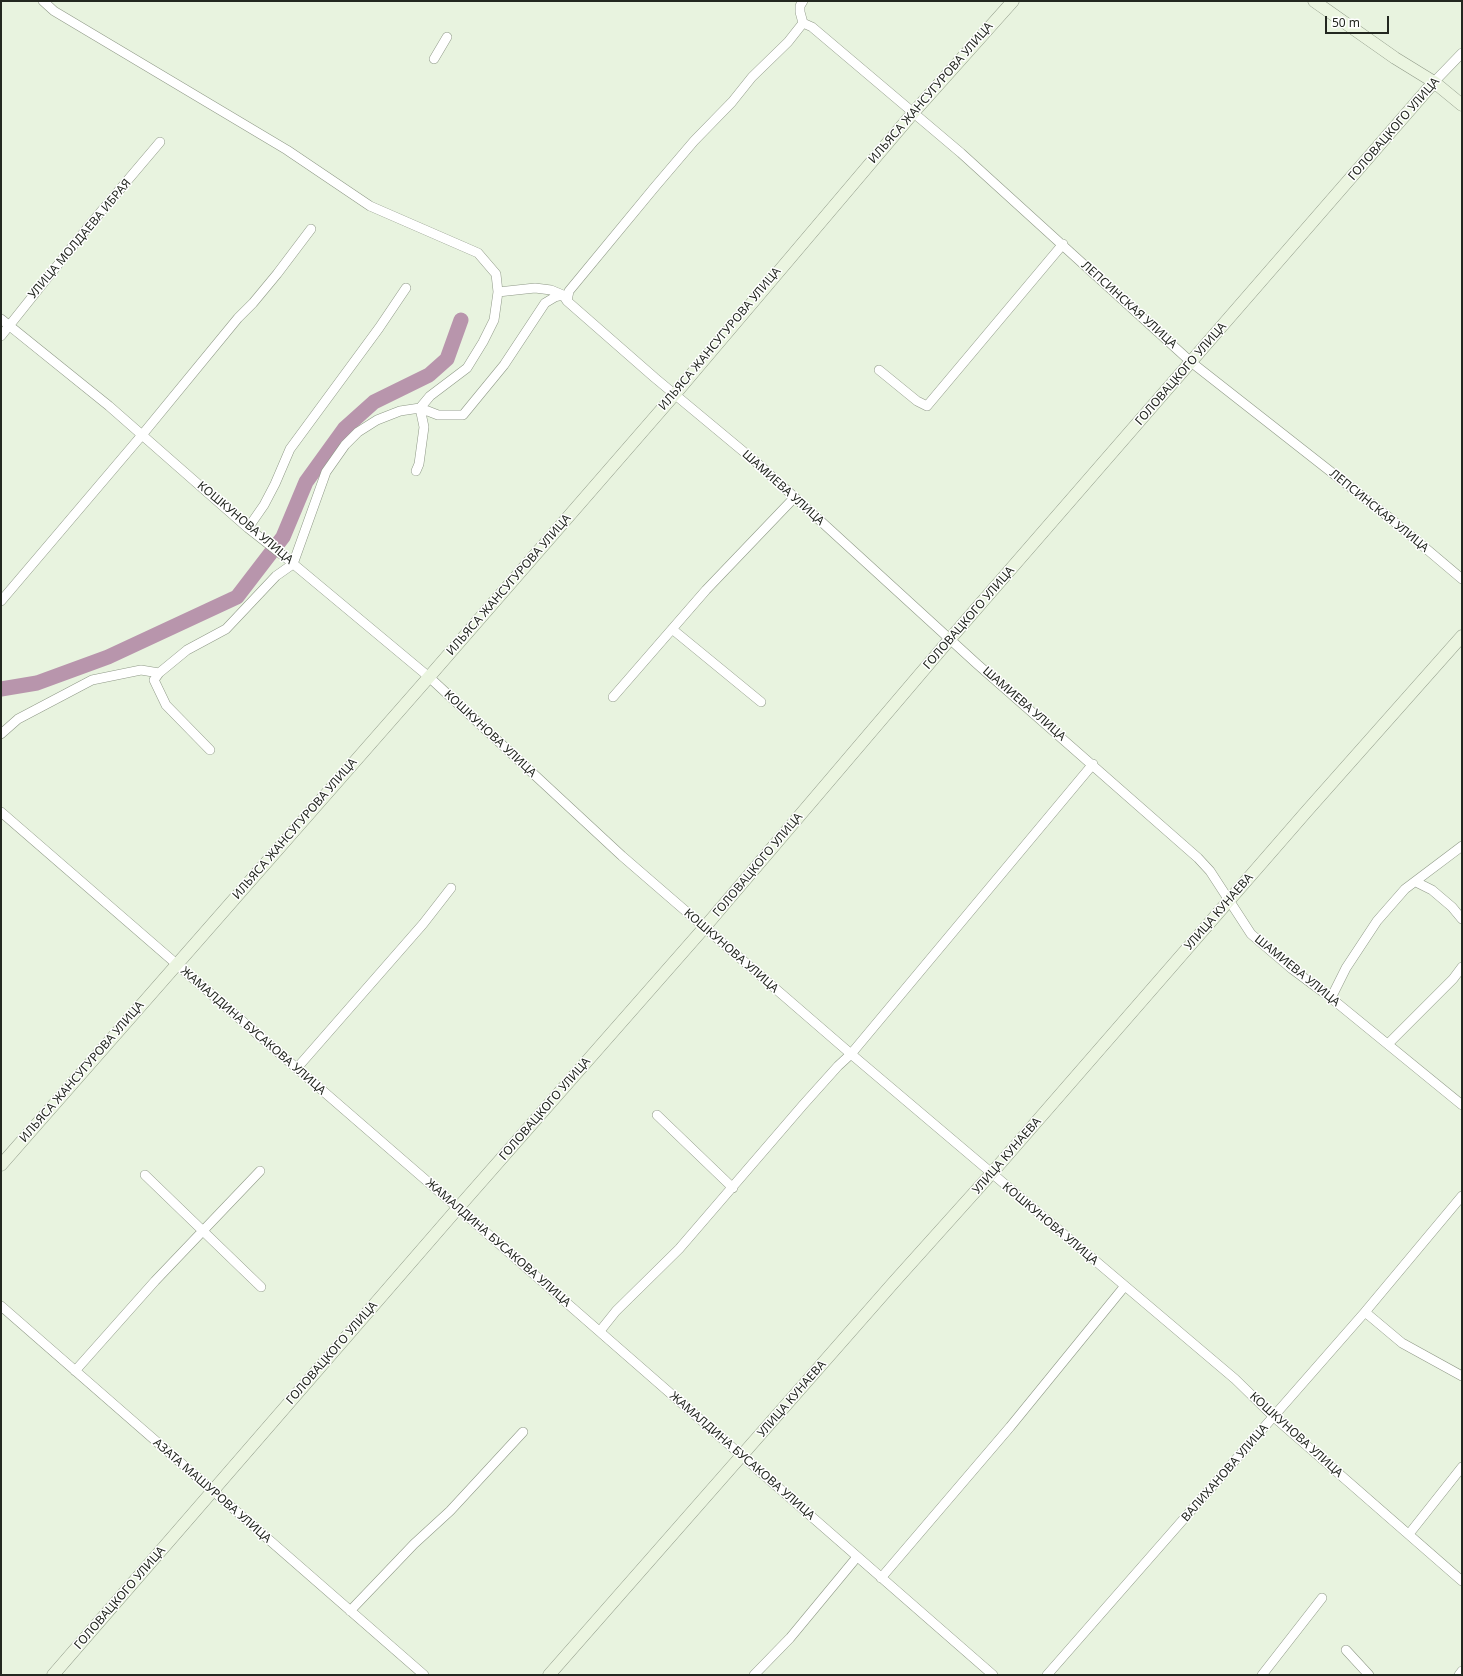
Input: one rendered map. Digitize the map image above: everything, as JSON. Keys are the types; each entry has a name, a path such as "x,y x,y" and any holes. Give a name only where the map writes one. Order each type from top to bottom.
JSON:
{"street":[{"path":"43,1 54,10 287,150 370,206 478,253 496,274 498,292 494,320 467,368 430,396 420,408"},
{"path":"565,298 569,291 694,141 732,102 752,77 788,42 803,23 800,12 800,6 803,1"},
{"name":"ИЛЬЯСА ЖАНСУГУРОВА УЛИЦА","path":"1,1165 429,677 674,394 913,113 1013,1"},
{"path":"1314,1 1395,58 1434,82 1462,105"},
{"name":"ЛЕПСИНСКАЯ УЛИЦА","path":"803,23 812,27 1063,244 1191,362 1391,519 1462,579"},
{"path":"434,59 447,37"},
{"name":"ГОЛОВАЦКОГО УЛИЦА","path":"53,1675 458,1208 704,928 950,639 1434,82 1462,53"},
{"name":"УЛИЦА МОЛДАЕВА ИБРАЯ","path":"1,336 88,227 160,142"},
{"path":"1,601 142,435 224,333 277,274 311,229"},
{"path":"880,370 917,401 927,406 1063,244"},
{"path":"248,528 276,484 290,448 379,328 406,288"},
{"path":"498,292 535,288 551,290 565,298"},
{"path":"210,750 166,705 154,680 159,673 187,650 226,629 276,576 293,564 326,472 344,445 358,432 378,420 400,411 420,408 438,415 463,415 504,365 545,303 555,297 565,298"},
{"name":"ШАМИЕВА УЛИЦА","path":"565,298 674,394 750,457 950,639 1198,858 1210,871 1251,934 1292,969 1332,998 1462,1105"},
{"name":"КОШКУНОВА УЛИЦА","path":"1,319 142,435 248,528 429,677 622,856 704,928 1124,1287 1235,1379 1274,1417 1462,1581"},
{"path":"416,471 419,464 424,427 420,408"},
{"path":"613,697 706,590 794,498"},
{"path":"672,629 761,702"},
{"name":"УЛИЦА КУНАЕВА","path":"549,1675 894,1282 991,1174 1462,636"},
{"path":"1,734 18,719 92,680 141,670 159,673"},
{"path":"600,1331 616,1311 679,1249 803,1105 838,1066 851,1054 1093,764"},
{"name":"ЖАМАЛДИНА БУСАКОВА УЛИЦА","path":"1,812 600,1331 880,1578 993,1675"},
{"path":"1332,998 1346,968 1377,921 1405,889 1462,846"},
{"path":"1416,882 1432,890 1452,907 1462,919"},
{"path":"297,1068 423,924 452,888"},
{"path":"1388,1044 1453,979 1462,967"},
{"path":"658,1115 733,1188"},
{"path":"75,1371 154,1281 260,1171"},
{"path":"145,1175 261,1287"},
{"name":"ВАЛИХАНОВА УЛИЦА","path":"1047,1675 1365,1312 1462,1196"},
{"path":"880,1578 1010,1427 1124,1287"},
{"name":"АЗАТА МАШУРОВА УЛИЦА","path":"1,1306 212,1492 424,1675"},
{"path":"1365,1312 1402,1343 1462,1376"},
{"path":"350,1611 414,1544 450,1511 523,1432"},
{"path":"1409,1534 1462,1467"},
{"path":"754,1675 790,1638 857,1557"},
{"path":"1262,1675 1322,1598"},
{"path":"1346,1650 1369,1675"},
{"path":"1459,1675 1462,1671"}],"waterway":[{"path":"1,689 37,683 108,657 237,597 283,537 306,482 345,428 374,402 429,375 447,359 461,320"}]}
